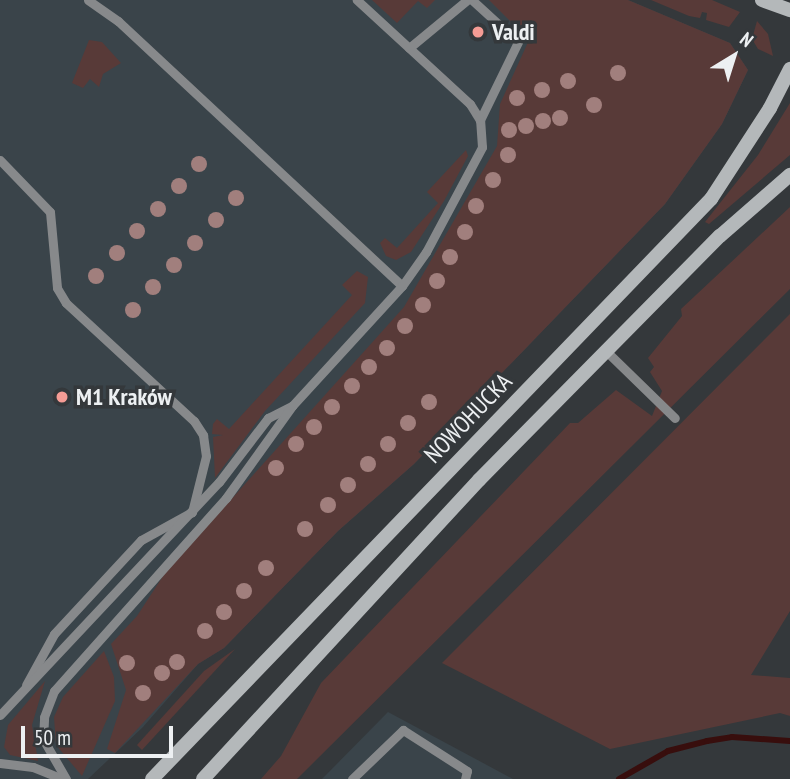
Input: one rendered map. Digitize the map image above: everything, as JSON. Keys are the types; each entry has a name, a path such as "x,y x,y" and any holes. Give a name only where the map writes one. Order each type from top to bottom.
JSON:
{"main road":[{"path":"762,0 790,10"},
{"name":"NOWOHUCKA","path":"152,779 710,199 770,108 790,69"},
{"path":"203,779 453,508 720,236 790,175"}],"lane":[{"path":"88,0 118,21 402,286"},
{"path":"64,779 43,738 49,699 226,498 292,406 402,286 482,147 480,120 470,104 357,0"},
{"path":"409,48 469,0 518,42 480,120"},
{"path":"0,160 50,212 57,288 66,303 194,421 203,435 206,466 192,513 141,540 54,634 26,685"},
{"path":"606,351 675,418"},
{"path":"0,715 192,513 268,418 292,406"},
{"path":"352,779 403,730 467,771 466,779"},
{"path":"0,763 33,767 64,779"}],"shaded area":[{"name":"M1 Kraków","path":"0,0 628,0 730,43 748,70 722,124 665,204 414,464 338,531 224,648 198,664 143,727 88,779 0,779"},
{"path":"372,0 435,0 427,8 418,1 397,23"},
{"path":"489,0 628,0 730,43 748,70 722,124 665,204 414,464 338,531 224,648 198,664 115,753 107,749 126,690 111,644 137,616 165,573 404,307 497,146 500,104 529,40"},
{"path":"651,0 712,0 740,12 729,27 706,20 707,13 702,12 700,18 689,16"},
{"path":"757,21 768,34 773,56 758,49 752,39"},
{"path":"89,40 102,42 121,63 103,74 99,87 90,79 83,88 72,83"},
{"path":"790,103 790,155 709,224 705,222 758,155"},
{"path":"466,150 468,156 444,201 411,252 396,260 386,256 380,243 385,238 397,248 438,203 427,192"},
{"path":"790,207 790,289 297,779 261,779 281,756 321,683 570,423 578,423 616,390 652,416 662,391 650,372 654,367 648,358 682,316 681,309"},
{"path":"357,271 368,277 365,303 265,411 215,478 213,437 223,435 212,434 213,424 217,419 229,429 352,295 342,285"},
{"path":"790,314 790,611 751,675 790,678 790,716 780,713 610,749 442,663"},
{"path":"235,649 142,750 137,745 204,671"},
{"path":"104,651 114,677 115,701 82,776 56,745 54,717 63,697"},
{"path":"45,681 32,725 38,761 10,755 4,747 8,725"},
{"path":"388,712 513,779 322,779"}],"waterway":[{"path":"619,779 668,751 707,741 732,737 790,741"}],"place":[{"name":"Valdi","path":"478,32"},
{"name":"M1 Kraków","path":"62,397"}]}
